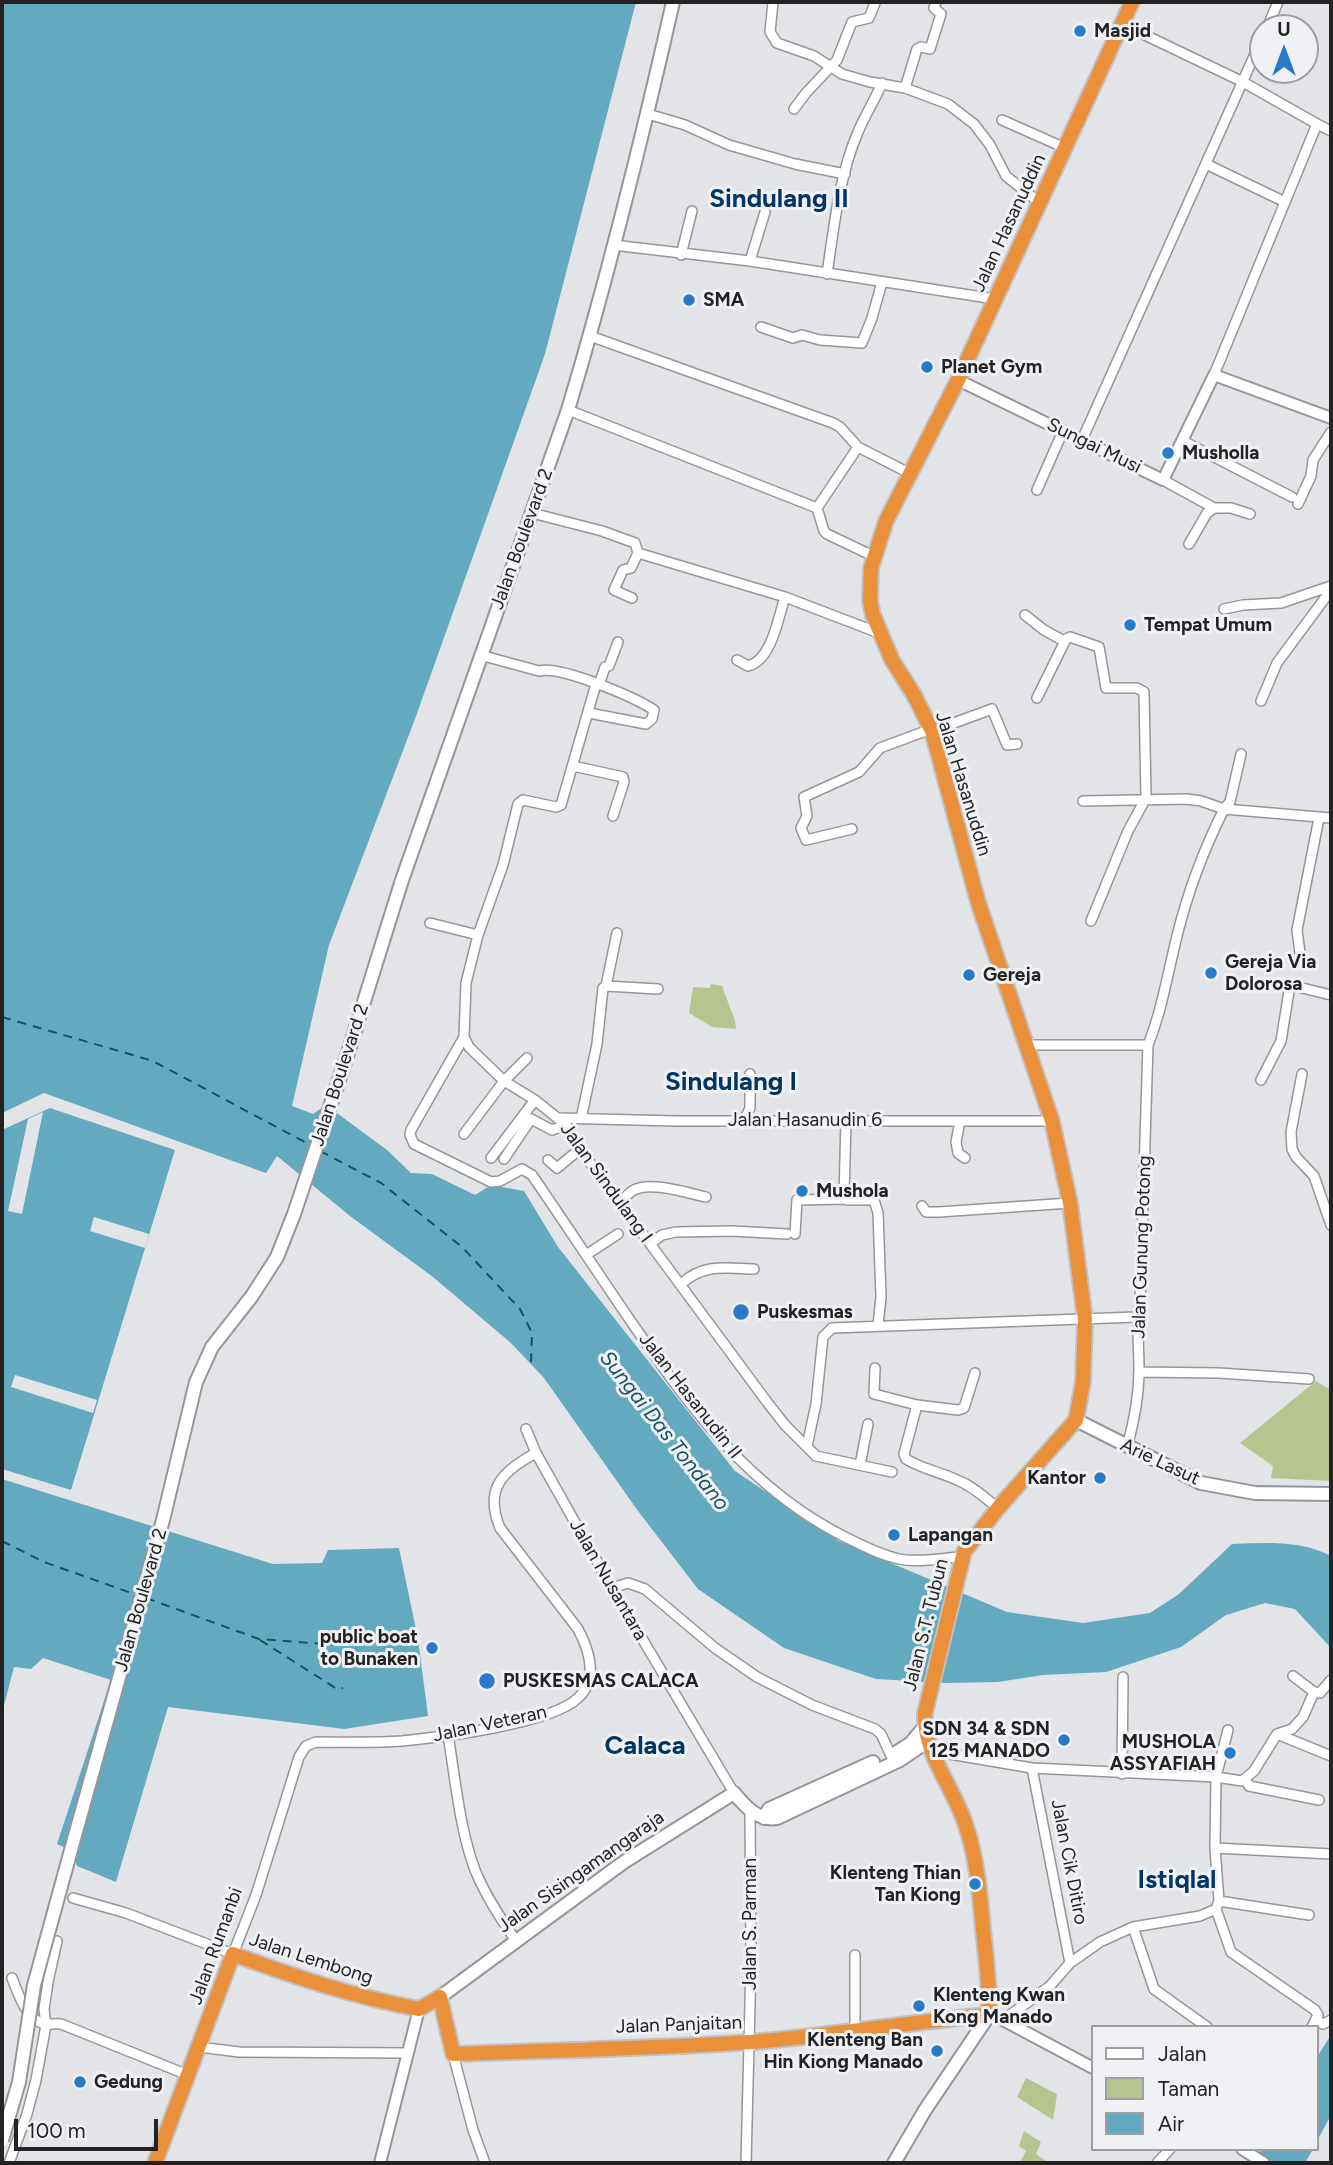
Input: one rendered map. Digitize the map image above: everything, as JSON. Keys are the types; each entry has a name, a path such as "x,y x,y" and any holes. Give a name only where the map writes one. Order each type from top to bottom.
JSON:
{"highway":[{"name":"Jalan Hasanuddin","path":"1076,1420 1083,1382 1085,1319 1070,1203 1052,1121 978,902 931,730 879,633 870,601 873,556 886,521 958,380 1132,2"},
{"name":"Jalan S.T. Tubun","path":"927,1733 962,1557 998,1508 1076,1420"},
{"path":"927,1733 957,1801 974,1853 988,1975 989,2015"},
{"name":"Jalan Lembong","path":"233,1954 366,1999 419,2009"},
{"name":"Jalan Rumanbi","path":"155,2163 233,1954"},
{"path":"440,1997 453,2054"},
{"name":"Jalan Sisingamangaraja","path":"419,2009 440,1997"},
{"name":"Jalan Panjaitan","path":"453,2054 749,2042 989,2015"}],"main road":[{"name":"Jalan Boulevard 2","path":"2,2140 19,2081 34,1985 163,1520 192,1394 212,1347 252,1296 277,1258 322,1134 402,880 568,410 648,114 673,2"},
{"name":"Arie Lasut","path":"1076,1420 1201,1483 1255,1493 1331,1494"},
{"path":"734,1793 750,1811 764,1818 769,1809 895,1759 927,1733"},
{"name":"Jalan Sisingamangaraja","path":"440,1997 643,1850 734,1793"},
{"path":"894,2163 925,2110 989,2015"}],"street":[{"path":"773,2 770,25 774,41 814,56 830,67 859,79 905,88 948,104 969,119 990,145 1006,176 1040,202"},
{"path":"905,88 917,49 930,49 941,14 934,8 936,2"},
{"path":"794,109 837,60 852,22 869,18 875,3"},
{"path":"1122,24 1243,82 1331,131"},
{"path":"1082,440 1249,68"},
{"path":"827,274 845,174 858,131 882,83"},
{"path":"648,114 685,125 742,149 845,174"},
{"path":"1002,120 1065,148"},
{"path":"1317,124 1214,375 1331,418"},
{"path":"1206,164 1285,202"},
{"path":"681,255 692,211"},
{"path":"750,261 765,212"},
{"path":"613,246 750,261 995,299"},
{"path":"761,327 793,338 802,335 820,340 862,343 882,282"},
{"path":"590,336 833,423 858,447 911,474"},
{"name":"Sungai Musi","path":"958,380 1163,480 1214,375"},
{"path":"568,410 817,508"},
{"path":"1037,490 1063,431"},
{"path":"1183,441 1295,500 1311,476 1313,460 1331,432"},
{"path":"817,508 858,447"},
{"path":"1163,480 1214,508 1231,508 1250,514"},
{"path":"817,508 827,534 873,556"},
{"path":"1189,544 1207,513 1214,508"},
{"path":"532,513 635,542 638,553 631,568 623,570 615,588 617,593 632,598"},
{"path":"638,553 785,597 879,633"},
{"path":"1224,609 1282,603 1331,588"},
{"path":"1261,701 1277,663 1331,588"},
{"path":"737,660 748,666 761,660 785,597"},
{"path":"1025,615 1064,642"},
{"path":"1037,698 1064,642 1070,637 1099,647 1106,688 1137,688 1144,692 1146,799 1128,831 1091,921"},
{"path":"594,682 600,682 618,642"},
{"path":"480,655 538,671 548,669 594,682 653,710 652,719 643,724 589,713"},
{"path":"464,1037 466,983 478,935 503,865 519,802 527,800 556,807 562,805 589,713 594,682"},
{"path":"852,829 806,840 801,828 807,816 804,797 814,790 851,778 880,748 992,709 1007,745 1017,744"},
{"name":"Jalan Gunung Potong","path":"1128,1447 1135,1416 1139,1372 1137,1317 1148,1045 1157,1024 1193,877 1224,809 1230,802 1241,754"},
{"path":"573,766 623,777 624,782 613,816"},
{"path":"1083,802 1146,799 1201,801 1224,809 1331,818"},
{"path":"1300,953 1297,930 1319,818"},
{"path":"430,923 478,935"},
{"path":"581,1119 597,1044 601,997 606,986 617,933"},
{"path":"1261,1080 1282,1037 1290,985 1331,995"},
{"path":"606,986 658,989"},
{"name":"Jalan Sindulang I","path":"464,1037 478,1057 504,1081 536,1100 562,1122 785,1425 816,1456 892,1472"},
{"name":"Jalan Hasanudin II","path":"464,1037 429,1096 410,1135 414,1144 491,1182 497,1182 517,1170 528,1171 659,1362 714,1433 753,1474 784,1501 817,1523 890,1557 914,1560 962,1557"},
{"path":"1027,1045 1148,1045"},
{"path":"464,1135 504,1081 527,1058"},
{"path":"745,1119 750,1108 750,1074"},
{"path":"1302,1074 1292,1132 1292,1149 1314,1176 1331,1225"},
{"path":"491,1158 536,1100"},
{"name":"Jalan Hasanudin 6","path":"504,1159 531,1119 552,1129 562,1122 581,1119 1052,1121"},
{"path":"845,1199 846,1120"},
{"path":"960,1121 956,1142 958,1153 965,1158"},
{"path":"548,1160 557,1168 580,1149"},
{"path":"620,1202 642,1186 706,1197"},
{"path":"650,1244 662,1236 676,1232 791,1234 797,1200 875,1201 880,1240 881,1297 878,1325"},
{"path":"922,1206 926,1212 939,1212 1070,1203"},
{"path":"586,1255 618,1234"},
{"path":"681,1284 699,1271 709,1268 754,1269"},
{"path":"807,1446 816,1404 824,1334 832,1328 1137,1317"},
{"path":"875,1368 874,1394 916,1405 961,1410 975,1373"},
{"path":"1139,1372 1219,1373 1309,1379"},
{"path":"916,1405 904,1454 906,1459 958,1480 976,1490 998,1508"},
{"path":"860,1465 868,1424"},
{"name":"Jalan Nusantara","path":"527,1433 612,1588 734,1793"},
{"name":"Jalan Veteran","path":"310,1744 401,1741 448,1735 523,1721 554,1712 578,1699 586,1688 591,1670 589,1653 578,1629 500,1528 494,1514 494,1497 504,1473 536,1453"},
{"path":"612,1588 628,1583 645,1590 715,1648 757,1677 812,1706 875,1729 881,1734 895,1759"},
{"path":"1293,1676 1314,1692 1320,1693 1331,1680"},
{"path":"1122,1774 1123,1677"},
{"path":"1246,1780 1277,1734 1292,1729 1303,1717 1314,1692"},
{"path":"1228,1730 1216,1777 1215,1848 1218,1905 1231,1952 1315,2010 1318,2015 1314,2024 1331,2020"},
{"name":"Jalan Cik Ditiro","path":"927,1733 1032,1768 1246,1780 1249,1786 1319,1800"},
{"path":"1277,1734 1331,1756"},
{"path":"448,1735 475,1870 500,1918 516,1941"},
{"name":"Jalan Rumanbi","path":"233,1954 256,1895 295,1767 303,1749 310,1744"},
{"name":"Jalan Cik Ditiro","path":"1032,1768 1070,1962"},
{"name":"Jalan S. Parman","path":"746,2163 750,1811"},
{"path":"1215,1848 1331,1854"},
{"name":"Jalan Lembong","path":"73,1898 146,1920 233,1954"},
{"path":"1218,1905 1309,1915"},
{"name":"Jalan Cik Ditiro","path":"1003,2020 1050,1986 1070,1962 1100,1942 1133,1927 1200,1916 1218,1905"},
{"path":"1133,1927 1153,1989 1204,2025"},
{"path":"9,2163 27,2114 46,2025 44,2009 57,1941"},
{"path":"855,1955 856,2032"},
{"path":"12,1978 22,2004 46,2025 61,2024 188,2075"},
{"path":"380,2163 419,2009"},
{"path":"989,2015 1092,2067"},
{"path":"199,2047 239,2052 407,2053"},
{"path":"453,2054 473,2130 485,2163"},
{"path":"1246,2152 1264,2163"}],"green space":[{"path":"711,984 722,986 736,1029 712,1027 689,1013 693,987 710,988"},
{"path":"1316,1381 1331,1390 1331,1481 1271,1478 1273,1466 1240,1443"},
{"path":"1026,2078 1057,2094 1053,2120 1017,2097"},
{"path":"1024,2131 1041,2142 1036,2154 1046,2163 1014,2163 1020,2162 1026,2151 1019,2146"}],"water":[{"name":"Sungai Das Tondano","path":"2,2 636,2 545,354 415,719 329,945 292,1106 313,1114 326,1105 387,1150 411,1173 432,1174 475,1195 491,1185 524,1191 558,1247 735,1471 839,1541 1007,1612 1083,1623 1150,1613 1179,1594 1232,1544 1307,1547 1331,1556 1331,1648 1295,1609 1265,1603 1226,1615 1181,1647 1106,1672 1043,1675 998,1682 947,1683 876,1679 784,1648 698,1589 638,1511 544,1378 511,1343 433,1277 350,1216 277,1156 266,1173 44,1093 2,1113"},
{"path":"50,1108 175,1150 71,1490 2,1469 2,1130"},
{"path":"2,1479 273,1564 322,1563 328,1550 399,1548 418,1639 428,1716 344,1729 168,1707 116,1882 77,1866 72,1851 57,1844 111,1680 43,1658 31,1669 14,1667 2,1713"},
{"path":"1331,2035 1331,2115 1319,2137 1319,2054"},
{"path":"1260,2151 1312,2151 1305,2163 1257,2163"}],"pier":[{"path":"43,1112 22,1214 8,1211 28,1119"},
{"path":"94,1217 149,1234 145,1248 90,1231"},
{"path":"15,1375 97,1400 93,1413 11,1387"}],"ferry route":[{"path":"2,1017 153,1061 312,1146"},
{"path":"320,1151 381,1183 462,1247 520,1309 532,1333 531,1363"},
{"path":"2,1541 44,1562 137,1595"},
{"path":"146,1598 259,1639 336,1645"},
{"path":"260,1640 337,1689 343,1688"}],"place":[{"name":"Masjid","path":"1080,31"},
{"name":"SMA","path":"689,300"},
{"name":"Planet Gym","path":"927,367"},
{"name":"Musholla","path":"1168,453"},
{"name":"Tempat Umum","path":"1130,625"},
{"name":"Gereja Via Dolorosa","path":"1211,973"},
{"name":"Gereja","path":"969,975"},
{"name":"Mushola","path":"802,1191"},
{"name":"Puskesmas","path":"741,1312"},
{"name":"Kantor","path":"1100,1478"},
{"name":"Lapangan","path":"894,1535"},
{"name":"public boat to Bunaken","path":"432,1648"},
{"name":"PUSKESMAS CALACA","path":"487,1681"},
{"name":"SDN 34 & SDN 125 MANADO","path":"1064,1740"},
{"name":"MUSHOLA ASSYAFIAH","path":"1230,1753"},
{"name":"Klenteng Thian Tan Kiong","path":"975,1884"},
{"name":"Klenteng Kwan Kong Manado","path":"919,2006"},
{"name":"Klenteng Ban Hin Kiong Manado","path":"937,2051"},
{"name":"Gedung","path":"80,2082"}],"district":[{"name":"Sindulang II","path":"779,199"},
{"name":"Sindulang I","path":"731,1082"},
{"name":"Calaca","path":"645,1746"},
{"name":"Istiqlal","path":"1177,1880"}]}
